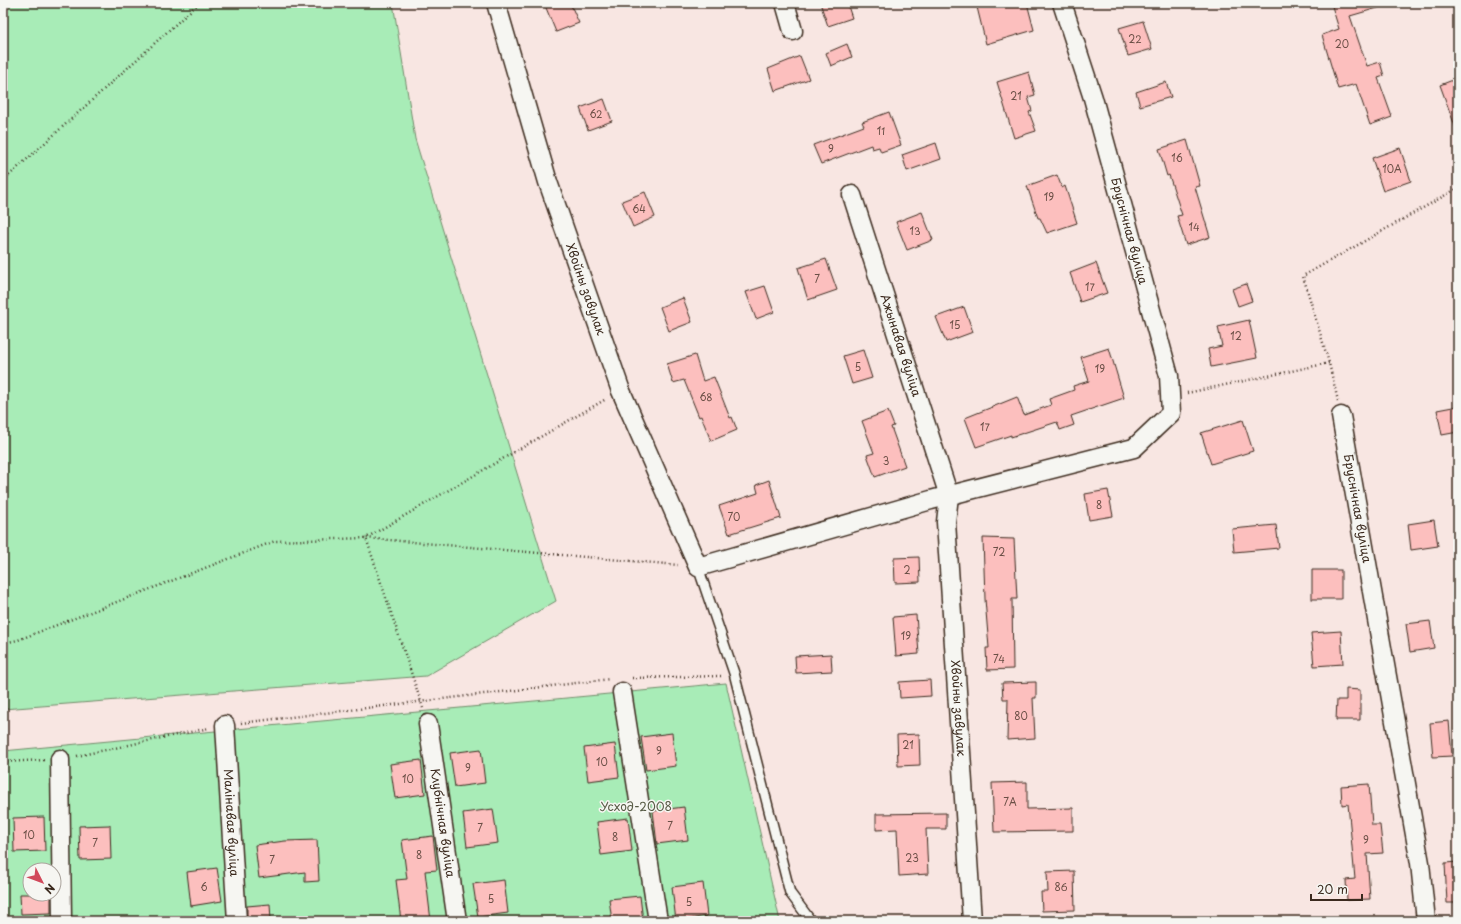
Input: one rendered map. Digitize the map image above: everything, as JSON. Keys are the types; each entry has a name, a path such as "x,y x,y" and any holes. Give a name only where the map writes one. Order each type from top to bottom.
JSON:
{"street":[{"name":"Хвойны завулак","path":"496,3 548,182 621,391 698,567"},
{"path":"785,3 793,31"},
{"name":"Бруснічная вуліца","path":"948,496 1134,448 1171,413 1169,376 1092,98 1062,3"},
{"name":"Ажынавая вуліца","path":"852,195 948,496"},
{"name":"Бруснічная вуліца","path":"1341,416 1420,863 1426,921"},
{"name":"Хвойны завулак","path":"948,496 946,522 972,921"},
{"path":"698,567 948,496"},
{"path":"621,685 658,921"},
{"name":"Клубнічная вуліца","path":"428,724 457,921"},
{"name":"Малінавая вуліца","path":"225,725 237,921"},
{"path":"60,759 62,921"}],"lane":[{"path":"698,567 734,673 790,893 811,921"}],"path":[{"path":"3,181 198,3"},
{"path":"1341,416 1329,363 1303,276 1458,188"},
{"path":"1170,397 1329,363"},
{"path":"366,538 621,391"},
{"path":"366,538 428,724"},
{"path":"3,643 18,640 275,542 366,538 698,567"},
{"path":"420,700 727,676"}],"green space":[{"path":"3,3 393,3 415,139 556,601 426,676 3,709"},
{"name":"Усход-2008","path":"726,683 780,921 3,921 3,751"}],"building":[{"path":"544,3 570,3 579,23 556,32"},
{"path":"820,3 847,3 852,18 828,26"},
{"path":"976,3 1027,3 1034,30 986,44"},
{"path":"1331,3 1380,3 1381,7 1350,16 1367,66 1380,62 1384,76 1378,78 1392,117 1370,125 1356,84 1338,89 1322,35 1339,29"},
{"path":"1143,21 1152,49 1128,56 1119,28"},
{"path":"847,44 852,57 831,66 826,53"},
{"path":"800,56 809,79 775,91 768,69"},
{"path":"1029,72 1035,95 1028,97 1032,111 1029,112 1036,131 1014,138 997,82"},
{"path":"1458,78 1458,129 1456,129 1440,85"},
{"path":"1166,82 1171,97 1140,106 1136,92"},
{"path":"604,99 612,121 588,130 580,108"},
{"path":"889,112 901,145 881,152 879,147 872,149 871,145 821,164 813,145 864,126 862,122"},
{"path":"1187,140 1200,186 1195,187 1210,237 1186,245 1177,216 1182,215 1169,175 1167,176 1159,149"},
{"path":"936,143 941,159 907,171 902,155"},
{"path":"1400,148 1411,181 1383,191 1372,158"},
{"path":"1057,175 1062,188 1065,186 1077,223 1047,233 1040,218 1038,218 1027,186"},
{"path":"645,192 655,217 633,227 622,201"},
{"path":"922,212 933,240 907,250 896,222"},
{"path":"826,259 837,290 808,300 798,268"},
{"path":"1096,263 1107,293 1080,302 1070,273"},
{"path":"1246,284 1252,301 1238,306 1232,289"},
{"path":"765,286 774,312 756,319 746,292"},
{"path":"683,298 692,322 669,331 660,307"},
{"path":"964,307 973,332 946,342 936,317"},
{"path":"1249,320 1257,358 1211,367 1208,349 1222,346 1218,327"},
{"path":"1109,348 1124,398 1071,416 1074,425 1060,430 1057,422 976,447 965,418 1017,397 1024,415 1051,405 1049,399 1074,390 1073,386 1089,381 1081,357"},
{"path":"863,350 872,378 852,384 843,356"},
{"path":"695,355 703,381 714,377 730,418 732,417 737,430 711,441 701,416 699,417 684,380 673,383 667,364"},
{"path":"1458,406 1458,432 1442,435 1437,410"},
{"path":"888,411 894,426 891,427 905,466 875,477 867,455 874,453 862,421"},
{"path":"1243,420 1253,451 1211,464 1201,433"},
{"path":"769,480 781,518 729,534 719,506 758,493 756,485"},
{"path":"1108,490 1113,516 1089,520 1085,494"},
{"path":"1434,520 1438,546 1411,550 1408,524"},
{"path":"1276,525 1279,548 1234,552 1232,529"},
{"path":"983,538 1014,539 1017,599 1012,599 1013,669 987,670 986,648 989,648 985,599"},
{"path":"919,557 920,582 895,583 894,558"},
{"path":"1312,570 1341,570 1341,599 1312,599"},
{"path":"916,615 919,654 896,656 893,617"},
{"path":"1430,621 1434,648 1410,652 1406,624"},
{"path":"1341,631 1343,664 1314,666 1311,633"},
{"path":"831,654 832,671 796,673 795,656"},
{"path":"930,680 931,696 900,698 899,682"},
{"path":"1036,682 1036,698 1033,698 1035,738 1007,740 1008,699 1003,699 1002,683"},
{"path":"1346,689 1360,690 1360,720 1336,720 1337,700 1346,700"},
{"path":"1449,721 1452,756 1433,757 1430,723"},
{"path":"672,733 676,766 646,770 641,737"},
{"path":"919,734 920,765 898,766 897,735"},
{"path":"615,744 619,777 588,781 584,748"},
{"path":"481,749 485,783 455,787 450,753"},
{"path":"421,760 425,794 395,798 390,764"},
{"path":"1027,782 1027,809 1073,808 1073,831 994,832 992,783"},
{"path":"1369,784 1372,825 1380,825 1383,853 1367,854 1370,899 1347,900 1346,880 1355,879 1348,804 1342,805 1341,786"},
{"path":"684,807 688,840 657,844 653,811"},
{"path":"493,809 498,843 467,847 463,813"},
{"path":"946,813 946,829 926,829 928,874 899,876 897,829 876,830 876,814"},
{"path":"44,817 45,851 14,852 13,818"},
{"path":"628,818 632,851 601,855 597,822"},
{"path":"110,825 111,859 80,860 79,826"},
{"path":"433,836 437,870 425,871 431,921 401,921 396,880 407,879 402,840"},
{"path":"317,840 319,881 305,882 305,872 259,878 255,845 285,841"},
{"path":"1458,862 1458,903 1447,903 1445,863"},
{"path":"217,868 222,901 191,906 187,872"},
{"path":"1074,871 1075,910 1042,911 1041,892 1048,892 1047,872"},
{"path":"504,880 508,913 478,917 473,884"},
{"path":"703,883 707,916 676,921 672,887"},
{"path":"20,894 22,894 22,902 51,902 51,913 21,914"},
{"path":"640,896 643,921 612,921 609,899"},
{"path":"270,904 271,921 247,921 247,906"}]}
